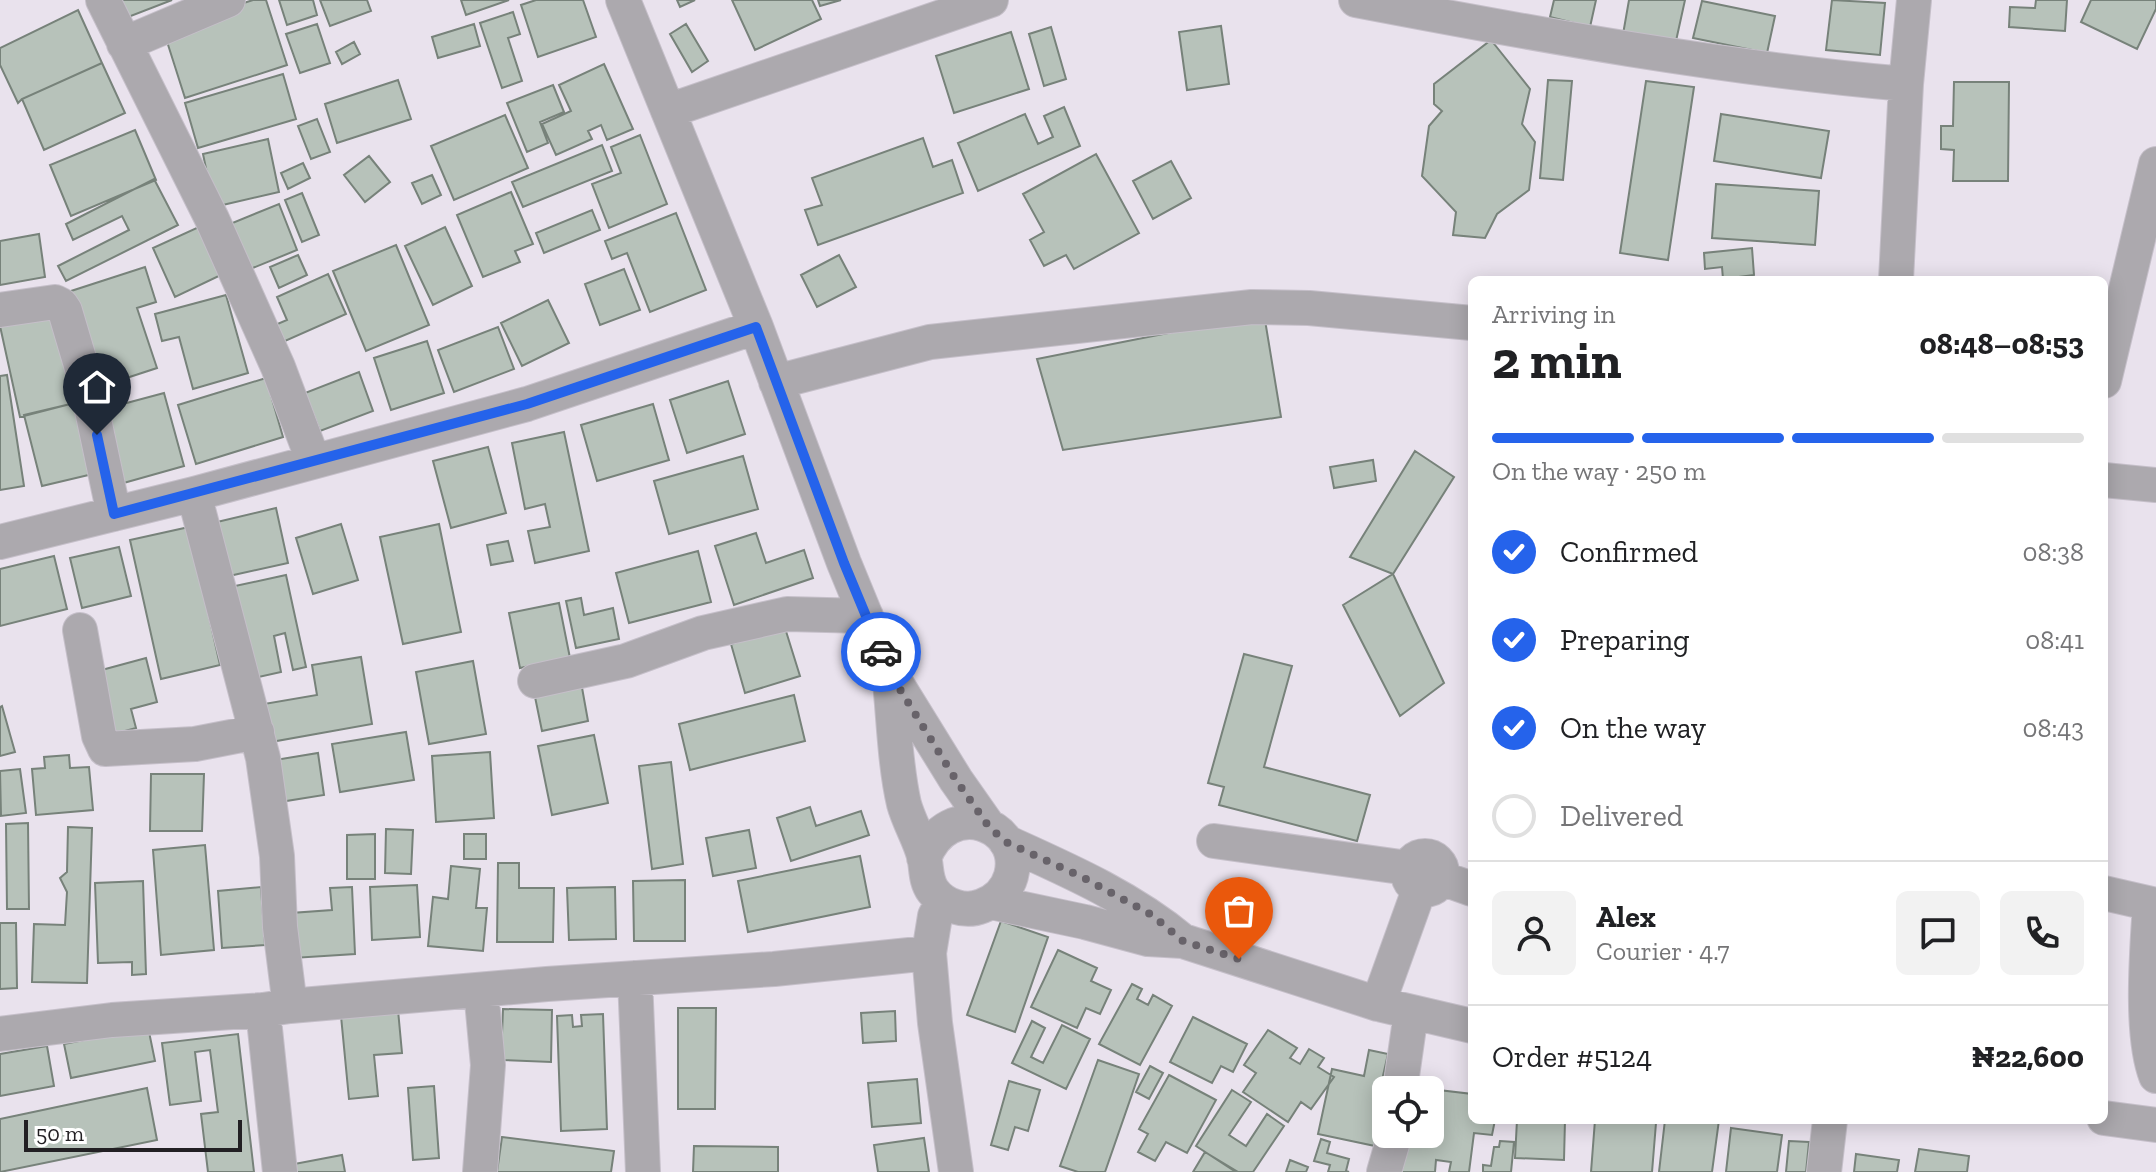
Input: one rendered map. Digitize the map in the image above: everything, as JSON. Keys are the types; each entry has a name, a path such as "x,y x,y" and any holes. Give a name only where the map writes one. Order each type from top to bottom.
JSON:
{"street":[{"path":"103,0 218,232 278,367 313,460"},
{"path":"124,44 228,0"},
{"path":"623,0 756,327 888,670 956,780 1012,858 1011,875 1004,891 991,902 976,908 959,908 943,901 932,890 925,875 924,858 905,806 888,670"},
{"path":"668,111 991,0"},
{"path":"1356,0 1544,36 1722,64 1906,84"},
{"path":"1896,276 1906,84 1914,0"},
{"path":"2108,364 2156,164"},
{"path":"0,310 55,302 65,311 86,382 114,514"},
{"path":"776,382 930,342 1252,307 1309,308 1468,323"},
{"path":"0,542 194,494 527,404 756,327"},
{"path":"2108,480 2156,485"},
{"path":"194,494 257,732 277,856 280,927 276,1008 280,1172"},
{"path":"535,681 626,661 703,633 787,614 866,616"},
{"path":"80,630 99,736 105,749 195,744 257,732"},
{"path":"924,858 930,843 942,830 957,823 973,822 1152,915 1183,941"},
{"path":"1214,841 1435,881 1378,1004"},
{"path":"2108,894 2153,905 2148,1017 2150,1059 2156,1076"},
{"path":"943,901 935,916 929,953 935,1023 956,1172"},
{"path":"991,902 1148,939 1183,941 1378,1004 1468,1025"},
{"path":"0,1034 112,1020 774,969 929,953"},
{"path":"635,978 643,1172"},
{"path":"480,1172 488,1065 481,990"},
{"path":"1402,1076 1411,1013"},
{"path":"2108,1119 2156,1125"},
{"path":"1824,1172 1830,1124"},
{"path":"1384,1172 1391,1148"}],"building":[{"path":"115,0 172,0 123,19"},
{"path":"253,0 266,0 287,65 185,98 163,29"},
{"path":"279,0 313,0 317,15 287,25"},
{"path":"320,0 367,0 371,11 330,26"},
{"path":"461,0 509,0 466,15"},
{"path":"536,0 583,0 596,37 538,57 521,5"},
{"path":"677,0 695,0 680,7"},
{"path":"732,0 812,0 821,19 755,50"},
{"path":"818,0 841,0 820,6"},
{"path":"1554,0 1596,0 1590,27 1550,17"},
{"path":"1629,0 1685,0 1674,50 1622,40"},
{"path":"1832,0 1885,3 1880,55 1826,50"},
{"path":"2036,0 2067,0 2065,31 2009,27 2010,7 2035,8"},
{"path":"2091,0 2156,0 2156,9 2137,49 2081,22"},
{"path":"1702,1 1775,16 1767,53 1693,38"},
{"path":"78,10 102,63 18,103 0,65 0,48"},
{"path":"513,12 520,34 508,38 522,81 502,88 480,23"},
{"path":"317,24 330,63 300,73 286,34"},
{"path":"474,24 480,46 438,58 432,37"},
{"path":"686,24 708,61 692,72 670,34"},
{"path":"1221,26 1229,84 1187,90 1179,32"},
{"path":"1051,27 1066,79 1044,86 1029,34"},
{"path":"1011,32 1029,89 954,113 936,56"},
{"path":"1491,40 1530,89 1522,124 1535,142 1529,190 1497,214 1485,238 1453,235 1456,212 1422,176 1429,126 1442,111 1434,104 1434,84"},
{"path":"354,42 360,54 342,64 336,52"},
{"path":"102,63 125,113 44,150 22,99"},
{"path":"604,64 633,129 607,140 601,125 588,131 592,139 556,155 542,124 571,111 559,85"},
{"path":"283,74 296,119 198,148 185,103"},
{"path":"398,80 411,119 337,143 325,104"},
{"path":"1548,80 1572,81 1563,180 1540,178"},
{"path":"1646,81 1694,87 1668,260 1620,253"},
{"path":"1954,82 2009,82 2008,181 1953,181 1954,150 1941,149 1941,126 1953,126"},
{"path":"553,85 564,112 540,122 548,143 527,152 507,103"},
{"path":"1064,107 1080,146 978,191 958,143 1025,114 1038,144 1053,137 1044,116"},
{"path":"1721,114 1829,131 1821,178 1714,161"},
{"path":"505,115 528,168 454,200 431,146"},
{"path":"317,119 330,152 311,159 298,126"},
{"path":"135,130 156,180 71,216 50,165"},
{"path":"640,135 667,204 609,228 592,184 621,173 611,147"},
{"path":"923,138 933,167 952,160 963,193 818,245 805,210 822,205 812,178"},
{"path":"268,139 279,192 214,207 203,154"},
{"path":"602,145 612,171 523,207 512,182"},
{"path":"1096,154 1139,233 1074,269 1066,255 1044,266 1030,240 1044,232 1023,194"},
{"path":"369,156 390,182 365,202 344,175"},
{"path":"1171,161 1191,198 1153,219 1133,181"},
{"path":"303,163 310,178 288,189 281,173"},
{"path":"432,175 441,195 422,204 412,183"},
{"path":"154,179 178,225 66,281 58,266 129,230 122,216 73,240 66,224"},
{"path":"1716,184 1819,191 1815,245 1712,238"},
{"path":"511,192 533,244 515,251 520,262 483,277 457,215"},
{"path":"302,193 319,235 302,242 285,200"},
{"path":"279,204 297,250 243,272 225,226"},
{"path":"592,210 600,230 544,253 536,233"},
{"path":"676,213 706,290 650,312 627,253 612,259 605,241"},
{"path":"201,226 223,274 175,297 153,248"},
{"path":"445,227 472,286 433,305 405,246"},
{"path":"39,234 45,277 0,285 0,241"},
{"path":"396,245 429,325 366,351 333,271"},
{"path":"1752,248 1754,275 1723,276 1722,267 1705,269 1704,253"},
{"path":"298,255 307,275 279,288 270,267"},
{"path":"839,255 856,287 817,307 801,275"},
{"path":"145,267 156,302 137,308 157,368 99,387 68,292"},
{"path":"624,269 640,310 600,325 585,284"},
{"path":"328,274 346,314 276,345 268,328 287,320 277,297"},
{"path":"226,295 248,373 193,389 179,337 162,341 155,314"},
{"path":"548,300 569,343 522,366 501,323"},
{"path":"55,312 78,402 20,417 0,326"},
{"path":"1264,314 1281,417 1063,450 1037,359"},
{"path":"498,327 514,369 454,392 438,350"},
{"path":"427,341 444,393 391,410 374,358"},
{"path":"359,372 373,411 320,431 305,393"},
{"path":"7,375 24,486 0,490 0,376"},
{"path":"266,378 283,437 196,464 178,405"},
{"path":"728,381 745,434 687,453 670,400"},
{"path":"164,393 184,466 113,486 93,412"},
{"path":"79,402 97,473 42,486 24,415"},
{"path":"653,404 669,460 597,481 581,425"},
{"path":"564,432 589,551 535,563 528,531 550,527 545,504 525,509 512,443"},
{"path":"488,447 506,513 451,528 433,461"},
{"path":"1415,451 1454,477 1393,574 1350,557"},
{"path":"743,456 758,509 669,534 654,481"},
{"path":"1373,460 1376,481 1334,488 1330,467"},
{"path":"276,508 288,563 229,576 217,522"},
{"path":"341,524 358,580 313,594 296,538"},
{"path":"439,524 461,632 403,644 380,537"},
{"path":"189,527 220,665 161,679 130,540"},
{"path":"756,533 766,563 804,550 813,578 734,605 715,546"},
{"path":"508,541 513,561 491,565 487,545"},
{"path":"119,547 131,596 82,608 70,558"},
{"path":"698,551 711,602 629,623 616,573"},
{"path":"54,556 67,609 0,626 0,569"},
{"path":"1393,574 1444,683 1400,716 1343,605"},
{"path":"286,575 306,667 293,670 285,633 274,636 281,672 254,678 235,586"},
{"path":"581,598 584,615 613,608 619,639 576,648 566,601"},
{"path":"559,603 570,658 520,668 509,613"},
{"path":"785,628 800,676 745,693 731,644"},
{"path":"1244,654 1292,666 1264,767 1370,795 1357,841 1219,805 1224,787 1208,783"},
{"path":"361,657 372,724 271,742 264,704 317,695 312,665"},
{"path":"146,658 157,702 131,709 136,728 114,734 98,671"},
{"path":"473,661 486,734 429,744 416,672"},
{"path":"581,682 588,721 542,731 534,692"},
{"path":"794,695 805,741 690,770 679,724"},
{"path":"0,707 15,752 0,756"},
{"path":"406,732 414,780 340,792 332,744"},
{"path":"594,735 608,803 552,815 538,746"},
{"path":"490,752 494,818 436,822 432,756"},
{"path":"318,753 324,795 280,802 275,760"},
{"path":"69,755 70,768 89,767 93,810 36,815 32,769 45,768 44,757"},
{"path":"671,762 683,864 652,869 639,766"},
{"path":"20,769 26,813 1,816 0,771"},
{"path":"151,774 204,774 202,831 150,831"},
{"path":"810,807 816,826 861,811 869,835 791,861 777,818"},
{"path":"28,823 29,909 7,909 6,824"},
{"path":"68,827 92,828 87,983 32,982 34,924 65,925 67,892 60,878 67,872"},
{"path":"386,829 413,830 411,874 385,873"},
{"path":"749,830 756,868 713,876 706,838"},
{"path":"375,834 375,879 347,879 347,835"},
{"path":"464,834 486,834 486,859 464,859"},
{"path":"205,845 214,950 161,955 153,850"},
{"path":"860,856 870,907 748,932 738,881"},
{"path":"498,863 519,863 519,888 554,888 553,942 497,942"},
{"path":"451,866 480,869 476,908 487,908 483,951 428,946 433,897 448,899"},
{"path":"685,880 685,941 634,941 633,881"},
{"path":"143,881 146,974 132,975 132,962 98,963 95,883"},
{"path":"417,885 420,937 372,940 370,887"},
{"path":"261,887 265,945 222,948 218,891"},
{"path":"352,887 355,954 293,958 291,913 332,910 330,888"},
{"path":"615,887 616,939 569,940 567,888"},
{"path":"1001,921 1048,937 1015,1032 967,1015"},
{"path":"0,923 16,923 17,988 0,989"},
{"path":"1058,950 1097,968 1091,981 1111,990 1100,1014 1086,1008 1077,1028 1031,1007"},
{"path":"1132,984 1142,989 1137,999 1148,1005 1153,995 1172,1006 1140,1065 1099,1044"},
{"path":"678,1008 716,1008 715,1109 678,1109"},
{"path":"503,1009 552,1010 551,1062 501,1060"},
{"path":"398,1010 402,1053 374,1055 378,1096 349,1099 341,1016"},
{"path":"895,1011 896,1041 863,1043 861,1013"},
{"path":"603,1014 607,1129 561,1131 557,1016 572,1015 573,1027 582,1026 581,1015"},
{"path":"1193,1017 1247,1044 1233,1072 1221,1066 1212,1083 1170,1062"},
{"path":"1032,1021 1045,1028 1031,1057 1043,1063 1062,1025 1090,1039 1066,1089 1012,1063"},
{"path":"148,1027 155,1061 71,1078 64,1044"},
{"path":"1268,1030 1297,1048 1290,1058 1300,1064 1309,1049 1324,1058 1318,1067 1334,1077 1311,1109 1301,1102 1288,1122 1243,1092 1256,1073 1244,1065"},
{"path":"238,1034 254,1172 208,1172 201,1114 218,1112 210,1050 195,1052 201,1101 170,1105 162,1043"},
{"path":"47,1046 54,1086 0,1096 0,1054"},
{"path":"1369,1050 1388,1054 1383,1076 1372,1076 1372,1145 1318,1134 1332,1069 1364,1076"},
{"path":"1098,1060 1139,1074 1105,1172 1078,1172 1060,1166"},
{"path":"1150,1066 1163,1073 1149,1099 1136,1092"},
{"path":"1169,1075 1216,1100 1187,1153 1166,1142 1155,1161 1138,1152 1148,1134 1139,1129"},
{"path":"917,1079 921,1123 872,1127 868,1083"},
{"path":"1009,1081 1040,1090 1028,1131 1015,1127 1008,1150 991,1145"},
{"path":"434,1086 439,1158 413,1160 408,1088"},
{"path":"147,1088 157,1140 0,1172 0,1119"},
{"path":"1232,1090 1251,1102 1229,1135 1246,1146 1267,1114 1284,1126 1253,1172 1236,1172 1196,1146"},
{"path":"1444,1091 1468,1094 1468,1124 1494,1124 1492,1135 1474,1133 1469,1172 1449,1172 1451,1162 1436,1160 1435,1172 1401,1172 1404,1148 1444,1148"},
{"path":"1517,1124 1565,1124 1564,1160 1515,1158"},
{"path":"1595,1124 1656,1124 1652,1172 1591,1172"},
{"path":"1665,1124 1718,1124 1712,1172 1659,1172"},
{"path":"1731,1128 1782,1135 1777,1172 1726,1172"},
{"path":"502,1137 614,1151 611,1172 497,1172"},
{"path":"924,1138 929,1172 878,1172 874,1145"},
{"path":"1321,1139 1330,1142 1327,1153 1349,1159 1346,1171 1349,1172 1328,1172 1330,1165 1314,1161"},
{"path":"1500,1141 1514,1142 1511,1172 1483,1172 1483,1165 1491,1166 1494,1147 1499,1147"},
{"path":"1789,1141 1809,1142 1806,1172 1786,1172"},
{"path":"694,1146 778,1147 778,1172 693,1172"},
{"path":"1919,1149 1969,1156 1967,1172 1915,1172"},
{"path":"1205,1152 1238,1172 1193,1172"},
{"path":"1856,1154 1899,1160 1897,1172 1854,1172"},
{"path":"342,1155 345,1172 290,1172 289,1165"},
{"path":"1290,1160 1308,1167 1306,1172 1286,1172"}],"way so far":[{"path":"881,652 888,670 956,780 989,827 1006,842 1084,878 1152,915 1183,941 1239,959"}],"route":[{"path":"97,435 114,514 527,404 756,327 844,563 881,652"}]}
